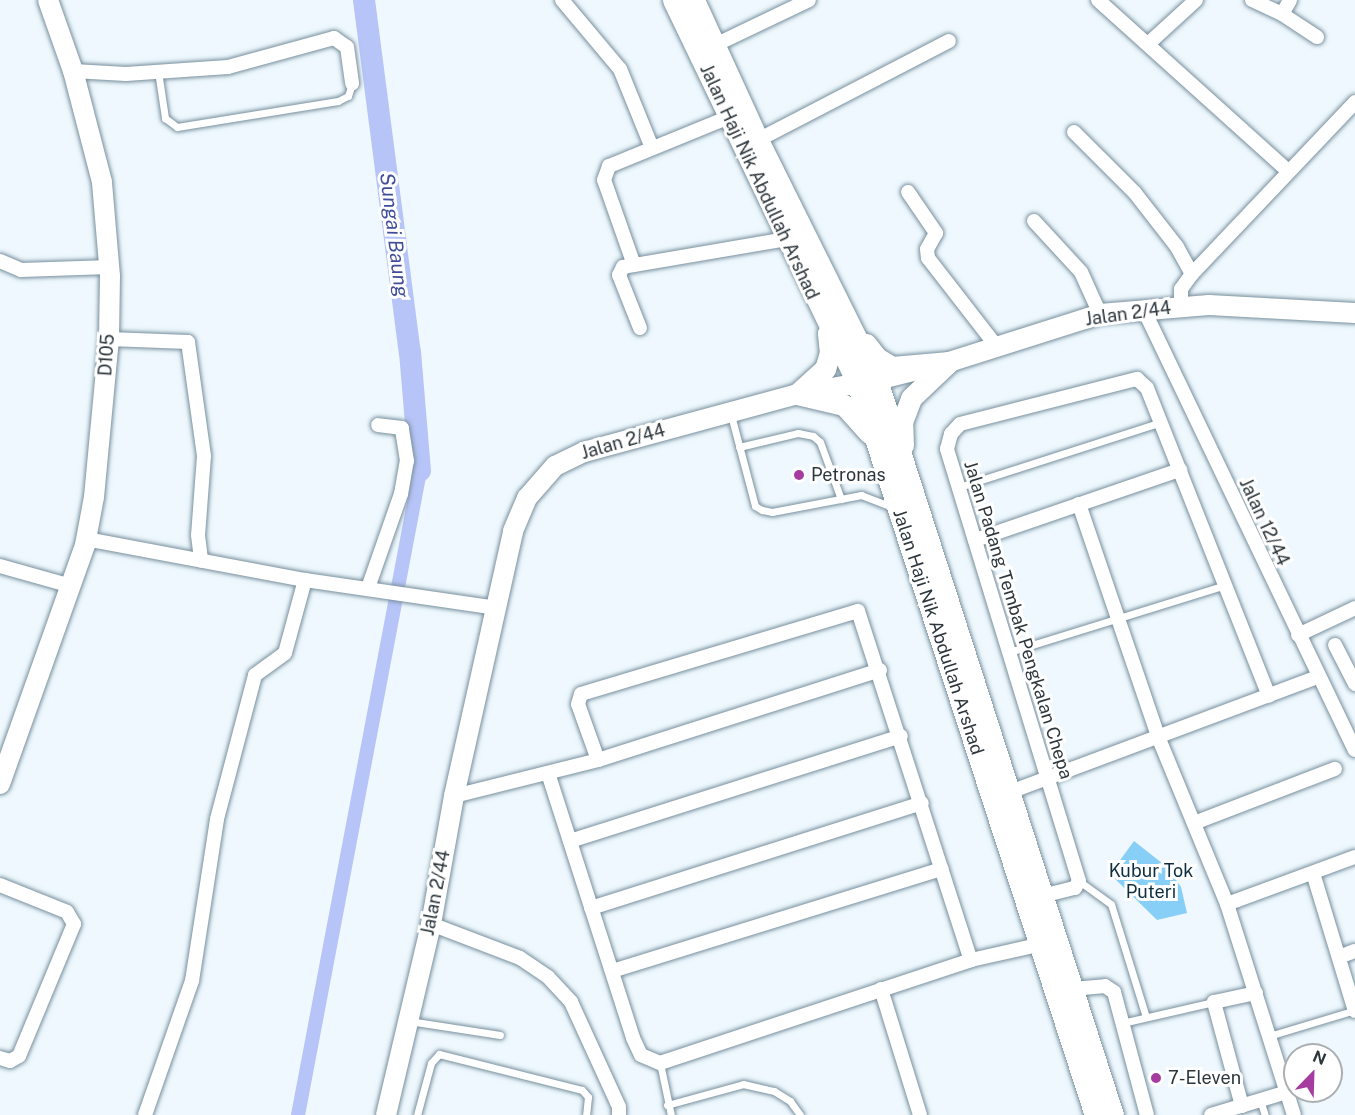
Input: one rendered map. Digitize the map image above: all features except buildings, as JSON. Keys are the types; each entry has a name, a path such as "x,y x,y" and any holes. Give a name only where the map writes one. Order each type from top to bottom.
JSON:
{"main road":[{"name":"Jalan Haji Nik Abdullah Arshad","path":"673,0 786,239 836,320"},
{"name":"Jalan Haji Nik Abdullah Arshad","path":"694,0 716,45 836,320 867,381 905,466 1113,1115"},
{"path":"836,320 884,364 900,368 949,362"},
{"path":"797,393 819,377 828,362 836,320"},
{"path":"905,466 905,409 918,389 949,362"},
{"name":"Jalan Haji Nik Abdullah Arshad","path":"867,381 880,447 898,510 1095,1115"},
{"path":"797,393 844,405 880,447"}],"street":[{"name":"D105","path":"0,784 86,539 94,497 109,339 110,267 102,182 73,71 48,0"},
{"path":"562,0 620,69 652,148"},
{"path":"716,45 809,0"},
{"path":"1098,0 1288,171"},
{"path":"1148,44 1196,0"},
{"path":"1252,0 1282,14 1317,37"},
{"path":"1282,14 1290,0"},
{"path":"73,71 158,71 228,67 334,38 347,47 352,84"},
{"path":"758,140 949,40"},
{"path":"1181,306 1181,289 1192,274 1355,102"},
{"path":"634,265 604,180 609,166 729,117"},
{"path":"1074,132 1135,193 1177,247 1192,274"},
{"path":"908,192 936,233 927,249 928,258 997,347"},
{"path":"1034,221 1081,272 1100,314"},
{"path":"640,328 619,275 623,267 786,239"},
{"path":"0,261 21,270 110,267"},
{"name":"Jalan 2/44","path":"386,1115 431,924 454,796 519,513 539,479 555,466 584,452 797,393 867,381 949,362 1100,314 1181,306 1355,314"},
{"name":"Jalan 12/44","path":"1143,308 1355,750"},
{"path":"109,339 188,342 204,456 198,535 201,561"},
{"name":"Jalan Padang Tembak Pengkalan Chepa","path":"1079,881 947,449 951,434 960,424 1137,379 1147,388 1269,696"},
{"path":"368,588 401,494 407,461 402,428 378,425"},
{"path":"975,540 1180,470"},
{"path":"1079,504 1159,739 1227,904 1283,1080"},
{"path":"86,539 305,580 497,608"},
{"path":"0,566 71,586"},
{"path":"146,1115 192,981 218,819 255,675 285,653 305,580"},
{"path":"1298,635 1355,608"},
{"path":"598,760 578,704 584,693 855,610 863,617 971,960"},
{"path":"1335,645 1355,684"},
{"path":"454,796 598,760 880,670"},
{"path":"1010,792 1159,739 1318,677"},
{"path":"570,842 901,736"},
{"path":"1194,823 1335,769"},
{"path":"548,773 638,1051 660,1064 971,960 1038,945"},
{"path":"591,908 922,803"},
{"path":"1227,904 1355,857"},
{"path":"612,971 942,869"},
{"path":"1313,873 1355,1010"},
{"path":"1042,896 1075,888 1079,881"},
{"path":"0,885 67,912 74,924 19,1056 10,1061 0,1058"},
{"path":"431,924 520,958 548,977 571,1002 619,1107 619,1115"},
{"path":"1339,957 1355,951"},
{"path":"1072,990 1111,988 1147,1115"},
{"path":"881,989 920,1115"},
{"path":"1242,1106 1214,1002 1256,993"},
{"path":"1211,1115 1283,1093"}],"lane":[{"path":"158,71 165,118 177,127 338,101 348,96 352,84"},
{"path":"730,412 755,506 772,512 869,496 898,510"},
{"path":"959,487 1161,422"},
{"path":"739,447 798,432 813,436 820,442 841,499"},
{"path":"1009,652 1225,585"},
{"path":"1079,881 1111,904 1146,1017"},
{"path":"1122,1023 1214,1002"},
{"path":"1269,1036 1355,1010"},
{"path":"409,1021 500,1035"},
{"path":"417,1115 432,1059 439,1054 582,1089 588,1097 586,1115"},
{"path":"660,1064 667,1105 671,1115"},
{"path":"667,1105 743,1084 774,1091 790,1101 800,1115"},
{"path":"1260,1100 1265,1115"}],"green space":[{"name":"Kubur Tok Puteri","path":"1134,841 1167,867 1181,887 1187,913 1157,920 1110,874"}],"waterway":[{"name":"Sungai Baung","path":"364,0 410,352 420,471"},
{"path":"298,1115 420,471"}],"place":[{"name":"Petronas","path":"799,475"},
{"name":"7-Eleven","path":"1156,1078"}]}
